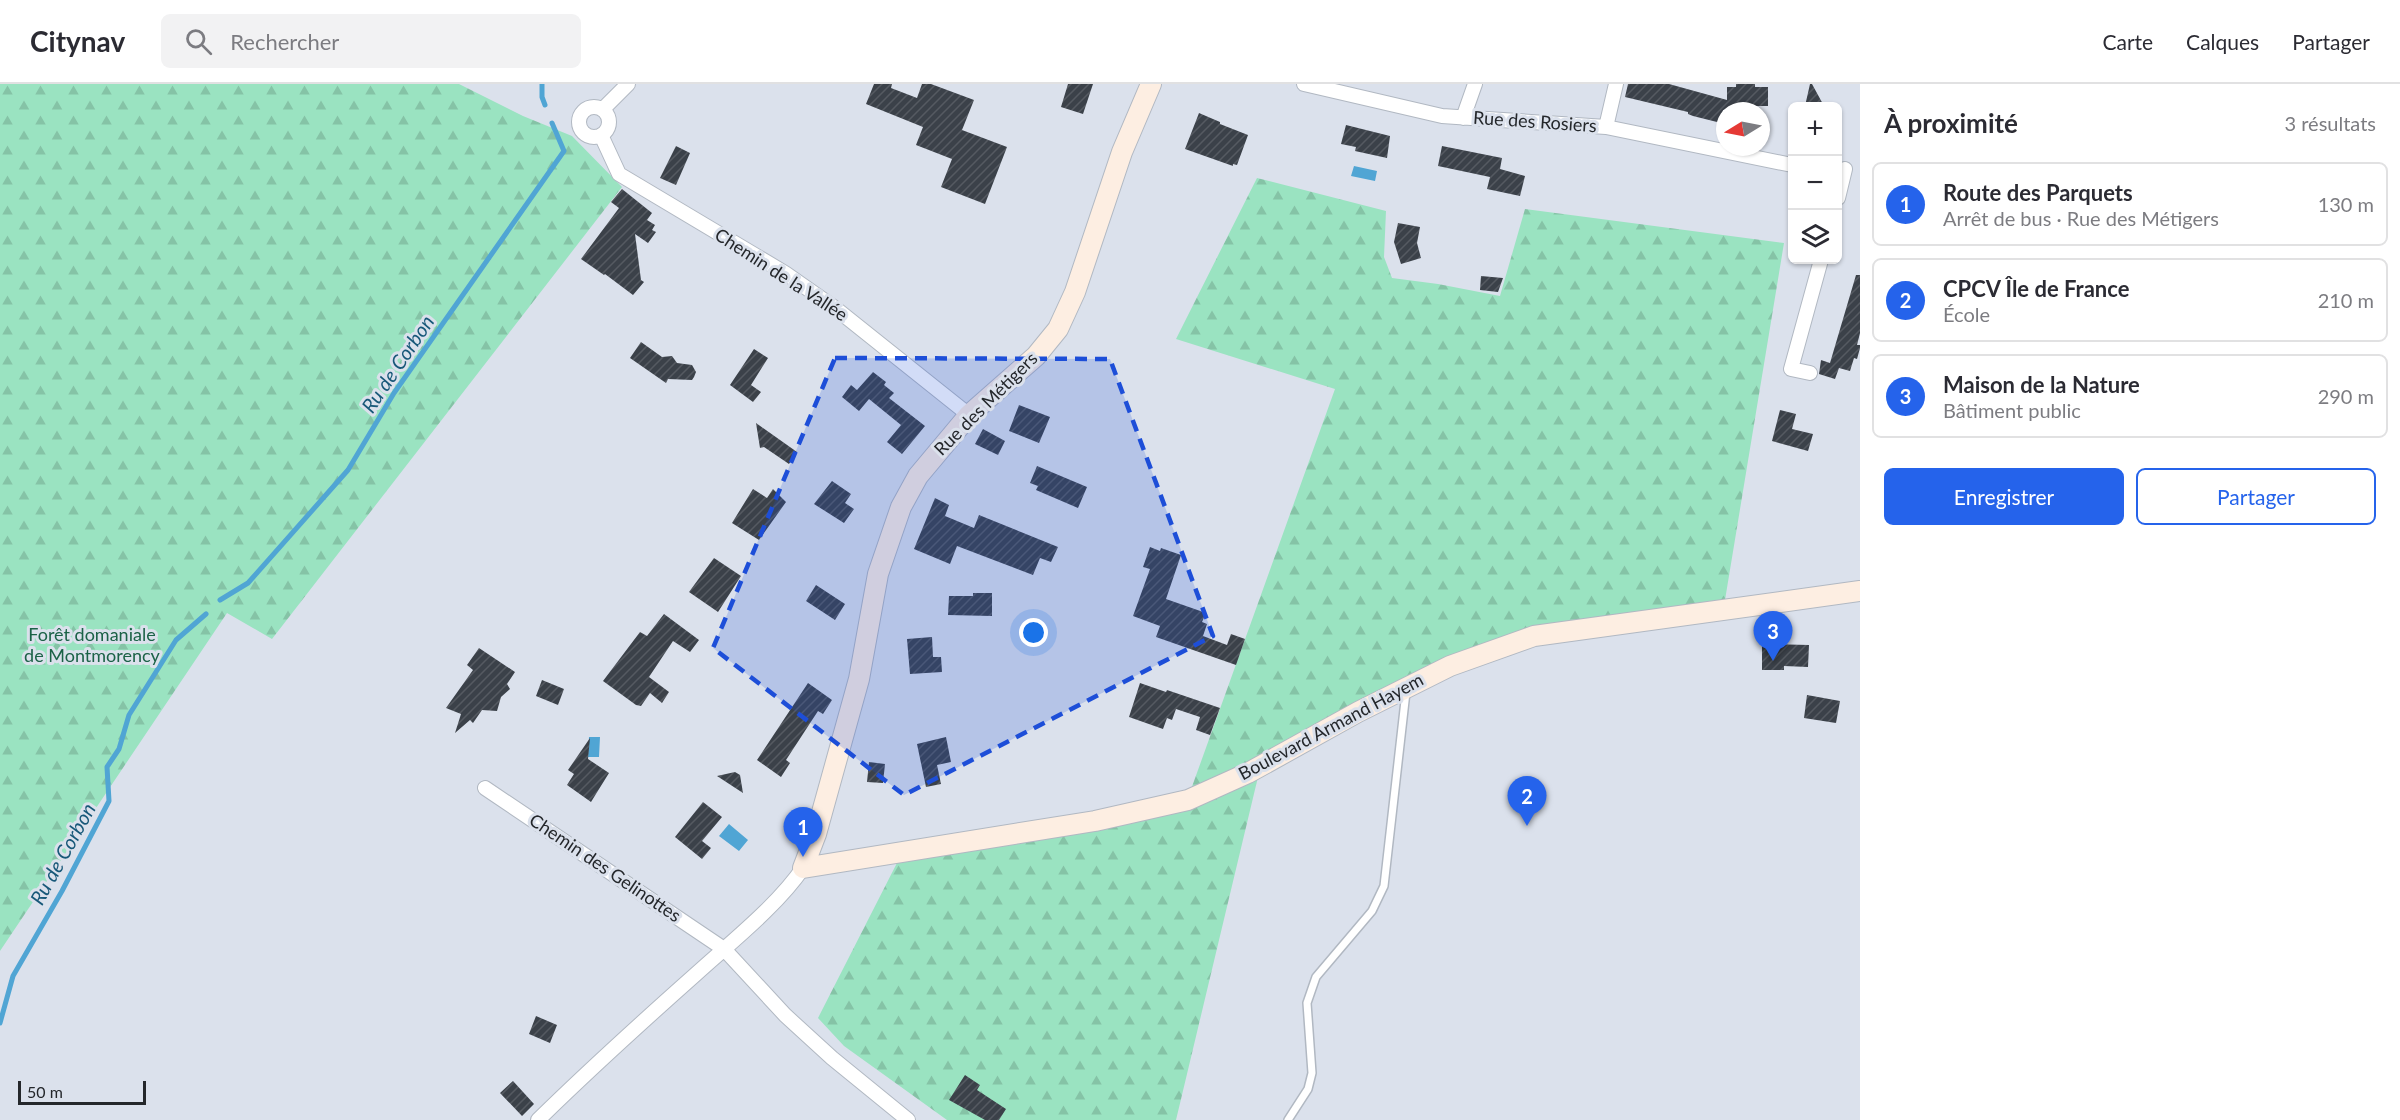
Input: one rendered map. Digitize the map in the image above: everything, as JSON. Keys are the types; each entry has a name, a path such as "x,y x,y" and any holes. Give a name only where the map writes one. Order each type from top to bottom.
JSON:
{"main road":[{"name":"Rue des Métigers","path":"803,868 816,834 859,679 878,574 901,507 918,476 969,415 1036,356 1058,329 1075,291 1122,152 1151,84"},
{"name":"Boulevard Armand Hayem","path":"803,868 1084,823 1188,800 1248,772 1407,686 1450,666 1534,636 1860,591"}],"street":[{"path":"603,109 628,84"},
{"name":"Rue des Rosiers","path":"1304,84 1442,116 1606,127 1788,164"},
{"name":"Rue des Rosiers","path":"1463,118 1475,84"},
{"name":"Rue des Rosiers","path":"1606,127 1616,84"},
{"path":"588,107 603,109 609,123 608,128 601,135 591,137 582,132 579,118 588,107"},
{"name":"Chemin de la Vallée","path":"601,135 619,174 793,279 835,308 969,415"},
{"path":"1842,169 1860,165"},
{"path":"1810,373 1791,369 1820,264"},
{"name":"Chemin des Gelinottes","path":"485,788 724,949 785,1015 840,1065 908,1120"},
{"path":"538,1120 604,1056 724,949 792,884 803,868"}],"lane":[{"path":"1288,1120 1308,1089 1312,1073 1307,1003 1317,977 1372,910 1384,886 1407,686"}],"highlighted area":[{"path":"835,358 1110,359 1213,636 904,795 713,648"}],"green space":[{"name":"Forêt domaniale de Montmorency","path":"0,84 459,84 523,116 572,136 622,187 272,639 227,613 0,951"},
{"path":"1257,178 1386,211 1384,257 1392,278 1500,296 1525,209 1784,243 1725,600 1530,632 1189,795 1335,389 1176,339"},
{"path":"1258,777 1176,1120 947,1120 844,1046 818,1018 898,861"}],"water":[{"path":"1354,166 1377,171 1375,181 1351,176"},
{"path":"589,737 600,737 599,757 588,757"},
{"path":"729,824 748,840 739,851 719,836"}],"building":[{"path":"874,84 892,84 891,88 917,98 922,84 931,84 974,100 962,130 1007,147 985,204 941,187 952,159 916,145 923,127 866,104"},
{"path":"1068,84 1093,84 1083,114 1061,107"},
{"path":"1628,84 1669,84 1727,100 1727,87 1736,87 1736,84 1768,87 1768,102 1716,102 1716,122 1693,116 1688,112 1625,97"},
{"path":"1810,84 1812,84 1822,102 1806,102"},
{"path":"1199,113 1248,135 1237,165 1233,164 1233,166 1185,149"},
{"path":"1346,125 1390,136 1387,158 1355,151 1356,147 1341,144"},
{"path":"676,146 690,153 676,185 660,178"},
{"path":"1442,146 1502,158 1500,169 1525,176 1520,196 1487,189 1490,177 1438,166"},
{"path":"622,189 652,213 647,220 655,225 652,230 656,232 648,243 635,234 641,280 644,282 633,295 581,259 619,208 611,202"},
{"path":"1398,223 1420,227 1417,243 1421,258 1401,264 1394,242"},
{"path":"1856,275 1860,275 1860,333 1857,345 1860,345 1860,348 1850,371 1839,368 1835,379 1819,374 1821,360 1830,363"},
{"path":"1481,276 1503,278 1498,292 1480,290"},
{"path":"641,342 662,357 672,356 677,363 692,365 696,372 692,380 668,379 666,383 630,358"},
{"path":"754,349 768,358 751,385 761,392 753,402 730,385"},
{"path":"873,372 886,382 884,385 894,393 889,398 925,426 902,454 887,442 901,425 869,399 859,411 842,397 851,385 857,390"},
{"path":"1019,405 1050,417 1039,443 1009,431"},
{"path":"1780,410 1796,414 1792,429 1813,434 1808,451 1772,441"},
{"path":"756,423 797,452 789,464 764,447 760,448"},
{"path":"983,429 1005,441 998,455 975,444"},
{"path":"1037,466 1087,487 1078,508 1036,490 1038,486 1030,483"},
{"path":"832,481 851,494 845,503 854,509 844,523 814,504"},
{"path":"753,489 767,498 773,489 786,502 759,540 732,523"},
{"path":"935,498 949,505 945,516 974,528 979,515 1058,547 1051,562 1040,558 1033,575 957,546 950,564 914,549"},
{"path":"1150,547 1181,555 1166,599 1206,613 1202,622 1207,624 1203,636 1227,645 1231,634 1245,639 1236,665 1156,637 1160,626 1133,616 1150,569 1143,567"},
{"path":"714,558 741,576 718,612 689,592"},
{"path":"816,585 845,604 835,620 806,601"},
{"path":"973,593 992,593 992,616 948,615 949,596 973,596"},
{"path":"664,614 699,640 690,652 673,641 649,677 669,692 662,703 650,693 641,706 636,705 603,681 640,632 647,636"},
{"path":"932,637 933,657 941,657 942,672 910,674 907,639"},
{"path":"1762,644 1809,645 1808,667 1784,666 1784,670 1762,670"},
{"path":"479,648 515,672 507,684 510,689 501,697 497,711 482,710 473,723 470,720 455,733 461,714 446,708 473,670 467,665"},
{"path":"542,680 564,689 558,705 536,696"},
{"path":"808,683 832,700 823,714 818,711 786,760 790,763 781,777 757,760"},
{"path":"1140,683 1220,708 1210,735 1196,730 1200,717 1176,709 1172,720 1167,718 1163,729 1129,717"},
{"path":"1807,695 1840,701 1836,723 1804,718"},
{"path":"946,737 951,762 937,765 941,784 926,787 917,744"},
{"path":"590,738 588,759 609,773 591,802 567,785 574,774 568,770"},
{"path":"869,762 885,764 883,783 867,782"},
{"path":"735,772 740,775 743,793 717,776"},
{"path":"703,802 722,817 702,841 711,848 702,859 675,837"},
{"path":"536,1016 557,1025 550,1043 529,1034"},
{"path":"965,1075 980,1085 977,1090 1006,1109 999,1120 985,1120 949,1100"},
{"path":"513,1081 534,1104 522,1116 500,1093"}],"waterway":[{"name":"Ru de Corbon","path":"542,84 542,97 545,105"},
{"name":"Ru de Corbon","path":"220,600 248,583 348,470 394,393 564,151 552,123"},
{"name":"Ru de Corbon","path":"0,1023 13,976 62,891 109,801 107,767 119,749 129,715 176,640 206,614"}],"place":[{"name":"Maison de la Nature","path":"1773,661"},
{"name":"CPCV Île de France","path":"1527,826"},
{"name":"Route des Parquets","path":"803,857"}]}
